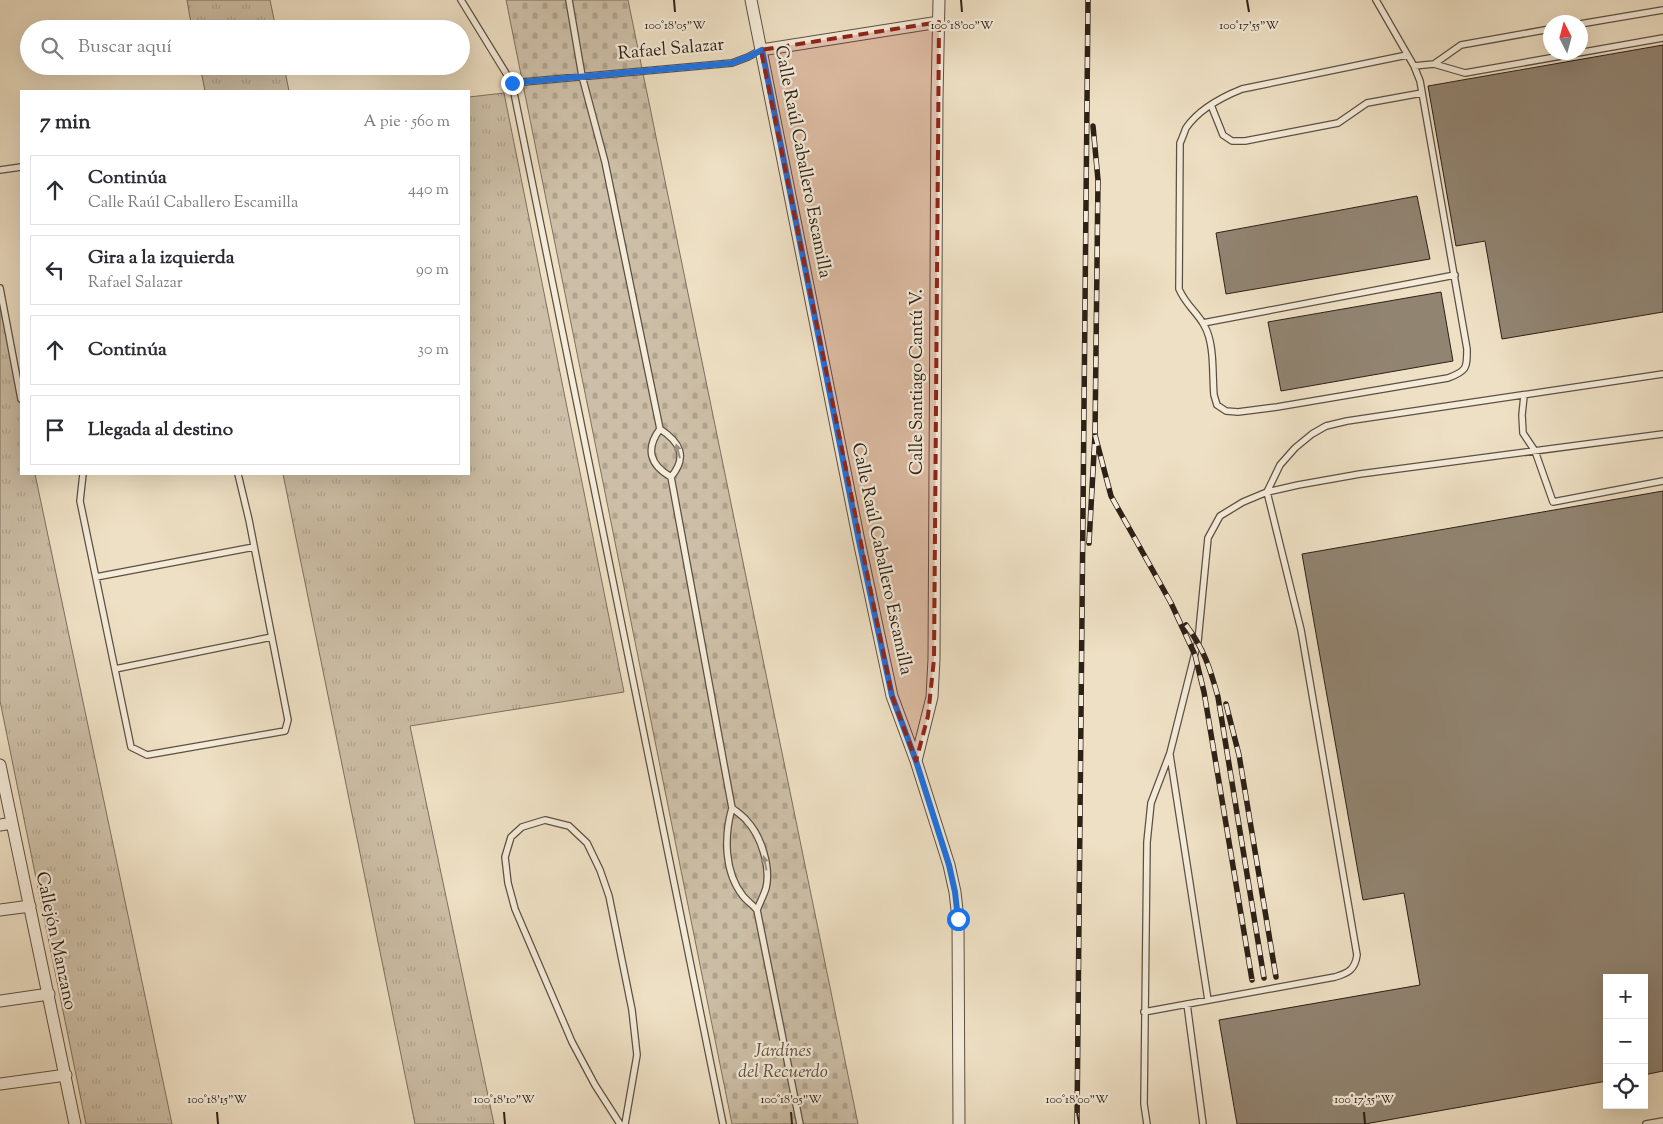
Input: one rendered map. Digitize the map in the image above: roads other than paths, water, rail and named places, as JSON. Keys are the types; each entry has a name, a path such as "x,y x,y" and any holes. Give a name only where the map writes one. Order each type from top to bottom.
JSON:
{"street":[{"name":"Calle Raúl Caballero Escamilla","path":"751,0 859,541 892,696 916,761 949,865 955,892 958,919 959,1124"},
{"name":"Calle Santiago Cantú V.","path":"916,761 932,697 934,659 939,0"},
{"name":"Rafael Salazar","path":"762,50 939,22"},
{"name":"Callejón Manzano","path":"0,764 75,1124"},
{"path":"0,825 12,823"},
{"path":"0,910 30,906"},
{"path":"0,1001 48,994"},
{"path":"0,1084 66,1076"}],"lane":[{"path":"461,0 512,83 723,1124"},
{"path":"569,0 582,76 605,162 660,429 675,441 680,451 680,461 677,470 670,477"},
{"path":"1376,0 1414,66 1420,81 1455,275 1467,349 1467,364 1462,373 1448,378 1277,407 1238,412 1226,411 1217,405 1214,395 1209,334 1204,323 1184,300 1179,289 1180,143 1186,128 1211,105 1225,96 1242,89 1407,55"},
{"path":"1588,23 1663,10"},
{"path":"1434,64 1462,45 1543,30"},
{"path":"1414,66 1434,64 1466,73 1663,38"},
{"name":"Rafael Salazar","path":"512,83 732,63 762,50"},
{"path":"1211,105 1223,135 1232,141 1245,141 1338,123 1367,103 1422,93"},
{"path":"0,170 20,167"},
{"path":"1204,323 1455,275"},
{"path":"0,288 20,394"},
{"path":"1144,1012 1335,977 1348,973 1356,965 1358,955 1301,630 1267,492 1280,465 1295,448 1312,434 1326,426 1347,421 1663,374"},
{"path":"1524,396 1523,433 1535,451 1553,502 1663,481"},
{"path":"660,429 653,438 652,458 657,467 670,477 732,808 727,839 729,860 733,879 743,895 758,910"},
{"path":"1147,1124 1144,1104 1144,1012 1147,842 1152,803 1170,753 1198,641 1208,538 1220,516 1243,502 1267,492 1360,474 1663,434"},
{"path":"83,475 80,501 131,747 147,755 285,731 288,720 238,475"},
{"path":"96,577 254,547"},
{"path":"115,669 272,637"},
{"path":"1170,753 1208,1000"},
{"path":"732,808 747,822 757,836 767,872 766,886 758,910 800,1124"},
{"path":"620,1124 595,1085 572,1042 515,909 508,883 504,857 510,837 522,827 545,820 569,826 587,843 600,870 609,896 632,1010 637,1055 625,1124"},
{"path":"1187,1004 1203,1124"},
{"path":"1646,1124 1663,1121"}],"railway":[{"path":"1077,1124 1088,0"},
{"path":"1089,543 1095,435 1098,180 1093,126"},
{"path":"1095,435 1111,496 1171,603 1195,655 1204,692 1252,980"},
{"path":"1186,625 1206,659 1218,697 1264,978"},
{"path":"1226,704 1239,755 1276,977"}],"park label":[{"name":"Jardínes del Recuerdo","path":"783,1062"}]}
